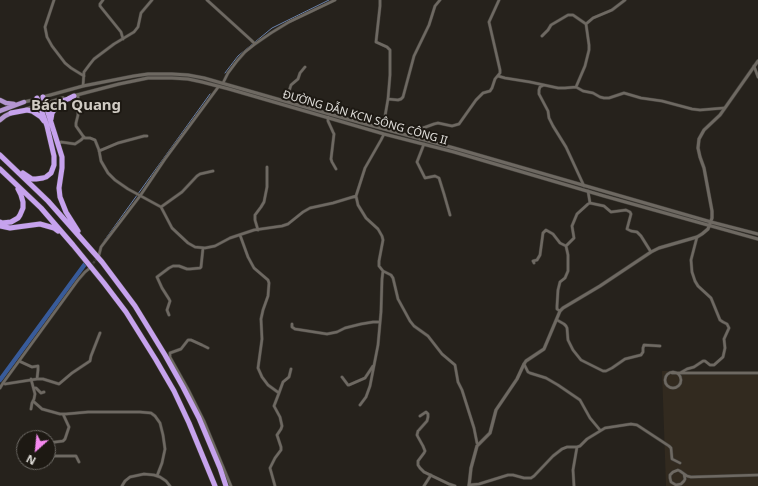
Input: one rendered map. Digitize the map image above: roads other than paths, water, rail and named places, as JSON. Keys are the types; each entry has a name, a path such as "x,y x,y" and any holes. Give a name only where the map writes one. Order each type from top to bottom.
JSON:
{"highway":[{"path":"0,154 28,176 36,179 46,177 51,173 54,161 50,126 51,116 59,103 76,95"},
{"path":"40,98 58,144 62,162 59,188 61,202 66,212 135,306 165,354 199,418 226,486"},
{"path":"0,100 12,104 24,102"},
{"path":"0,111 24,102"},
{"path":"0,120 4,116 11,113 27,110 41,117 50,126"},
{"path":"0,111 11,113"},
{"path":"0,154 48,200 102,262"},
{"path":"0,170 19,191 23,202 23,208 18,218 11,222 0,222"},
{"path":"0,170 41,208 73,244 126,312 174,391 189,423 214,486"},
{"path":"0,226 10,228 40,224 54,228 62,235 104,283"}],"street":[{"path":"54,0 45,26 47,37 65,63 84,76"},
{"path":"103,0 100,6 121,32 123,39"},
{"path":"83,86 86,69 91,62 136,30 141,13 152,0"},
{"path":"207,0 254,44"},
{"path":"223,83 239,58 254,44 290,22 335,0"},
{"path":"380,0 376,42 390,50 388,99 383,128"},
{"path":"388,99 398,100 403,97 414,56 440,0"},
{"path":"420,139 423,128 438,123 452,126 459,124 476,100 483,93 490,91 492,88 500,70 489,22 499,0"},
{"path":"586,24 593,18 609,12 625,0"},
{"path":"542,36 551,25 568,15 573,15 586,24 589,45 587,58 576,87"},
{"path":"577,447 567,447 562,449 531,478 508,475 479,484 469,485 473,457 476,448 490,433 496,410 517,379 524,364 544,349 560,311 651,252 659,248 697,237 707,231 710,224 712,211 704,168 698,146 699,139 704,130 725,108 758,61"},
{"path":"754,66 758,77"},
{"path":"286,101 291,85 298,79 300,73 305,67"},
{"name":"ĐƯỜNG DẪN KCN SÔNG CÔNG II","path":"24,102 83,86 134,76 161,74 188,75 223,83 286,101 384,134 454,152 588,191 710,224"},
{"path":"498,76 558,88 576,87 604,98 609,98 624,93 641,98 662,101 692,110 725,108"},
{"name":"ĐƯỜNG DẪN KCN SÔNG CÔNG II","path":"11,113 135,80 161,78 188,79 219,86 328,117 383,128 555,177 710,224"},
{"path":"544,85 540,87 539,94 548,111 549,118 585,186"},
{"path":"99,255 102,247 219,86"},
{"path":"76,95 78,118 76,125 85,138 95,140 103,165 111,176 134,193 161,207 172,228 192,245 198,248 215,246 230,238 240,235 282,226 288,224 310,208 356,196"},
{"path":"328,117 328,121 334,133 331,159 336,168"},
{"path":"384,134 365,168 356,196 358,205 366,218 378,229 382,236 383,240 378,264 383,271 391,275 393,278 398,299 412,324 428,336 442,354 455,365 458,382 474,428 477,443 479,444"},
{"path":"99,151 118,143 148,136"},
{"path":"58,144 61,142 75,144 84,137"},
{"path":"424,144 417,162 426,178 435,176 439,178 450,215"},
{"path":"258,230 255,220 256,215 264,202 267,187 267,167"},
{"path":"161,207 182,192 200,174 213,171"},
{"path":"554,181 555,177"},
{"path":"588,191 590,203"},
{"path":"566,246 574,238 572,226 577,214 590,203 604,206 611,212 626,210 630,212 627,229 637,232 651,252"},
{"path":"710,224 758,234"},
{"path":"710,224 758,239"},
{"path":"534,263 533,261 537,260 540,255 543,233 546,230 553,234 560,243 566,246"},
{"path":"240,235 248,257 254,268 268,280 269,283 268,296 261,318 262,339 258,368 268,385 279,393"},
{"path":"697,237 692,260 692,272 698,286 710,298 720,320 727,324 729,328 724,339 725,348 723,357 714,365 710,365 706,361 703,361 682,373 680,384 676,388 671,388 667,385 666,380 668,375 672,373 682,373 758,373"},
{"path":"560,311 557,307 558,290 560,282 565,278 568,272 568,255 566,246"},
{"path":"169,315 167,310 170,301 157,277 171,266 179,266 187,269 196,269 201,267 203,248"},
{"path":"0,387 78,280 90,268"},
{"path":"360,405 367,394 375,364 381,312 383,271"},
{"path":"557,320 566,326 568,340 573,350 581,360 603,371 612,368 625,359 641,355 644,345 660,346"},
{"path":"292,324 292,327 295,329 327,334 361,324 380,322"},
{"path":"4,383 31,379 43,379 61,384 72,373 90,361 100,332"},
{"path":"208,348 188,340 181,349 170,353 170,357 204,421 231,486"},
{"path":"19,361 32,367 38,366 37,379"},
{"path":"342,377 348,385 357,382 367,376 375,364"},
{"path":"524,364 528,372 558,384 580,400 590,418 600,430"},
{"path":"276,486 270,469 281,449 277,435 282,426 280,417 274,406 283,382 289,377 291,369"},
{"path":"672,373 679,375 681,380"},
{"path":"31,379 35,394 31,409"},
{"path":"34,388 41,393 44,392"},
{"path":"33,401 46,411 63,414 88,412 151,413 160,422 165,449 162,463 156,476"},
{"path":"420,416 424,412 428,414 427,421 417,435 425,451 418,461 418,465 421,469 431,475 455,486"},
{"path":"56,442 63,441 68,433 69,427 63,414"},
{"path":"574,486 573,470 577,447 587,438 609,426 631,424 637,425 672,448 672,459 680,463"},
{"path":"56,456 76,456 79,462"},
{"path":"691,477 681,484 676,485 670,478 671,473 675,471 680,471 691,477 758,475"},
{"path":"122,486 127,478 134,475 148,474 163,479 170,486"},
{"path":"684,474 684,481"},
{"path":"424,486 431,475"}],"waterway":[{"path":"225,73 238,56 272,28 329,0"},
{"path":"104,241 210,94"},
{"path":"0,380 85,264"}],"tunnel":[{"path":"91,266 98,257"}],"district":[{"name":"Bách Quang","path":"76,106"}]}
